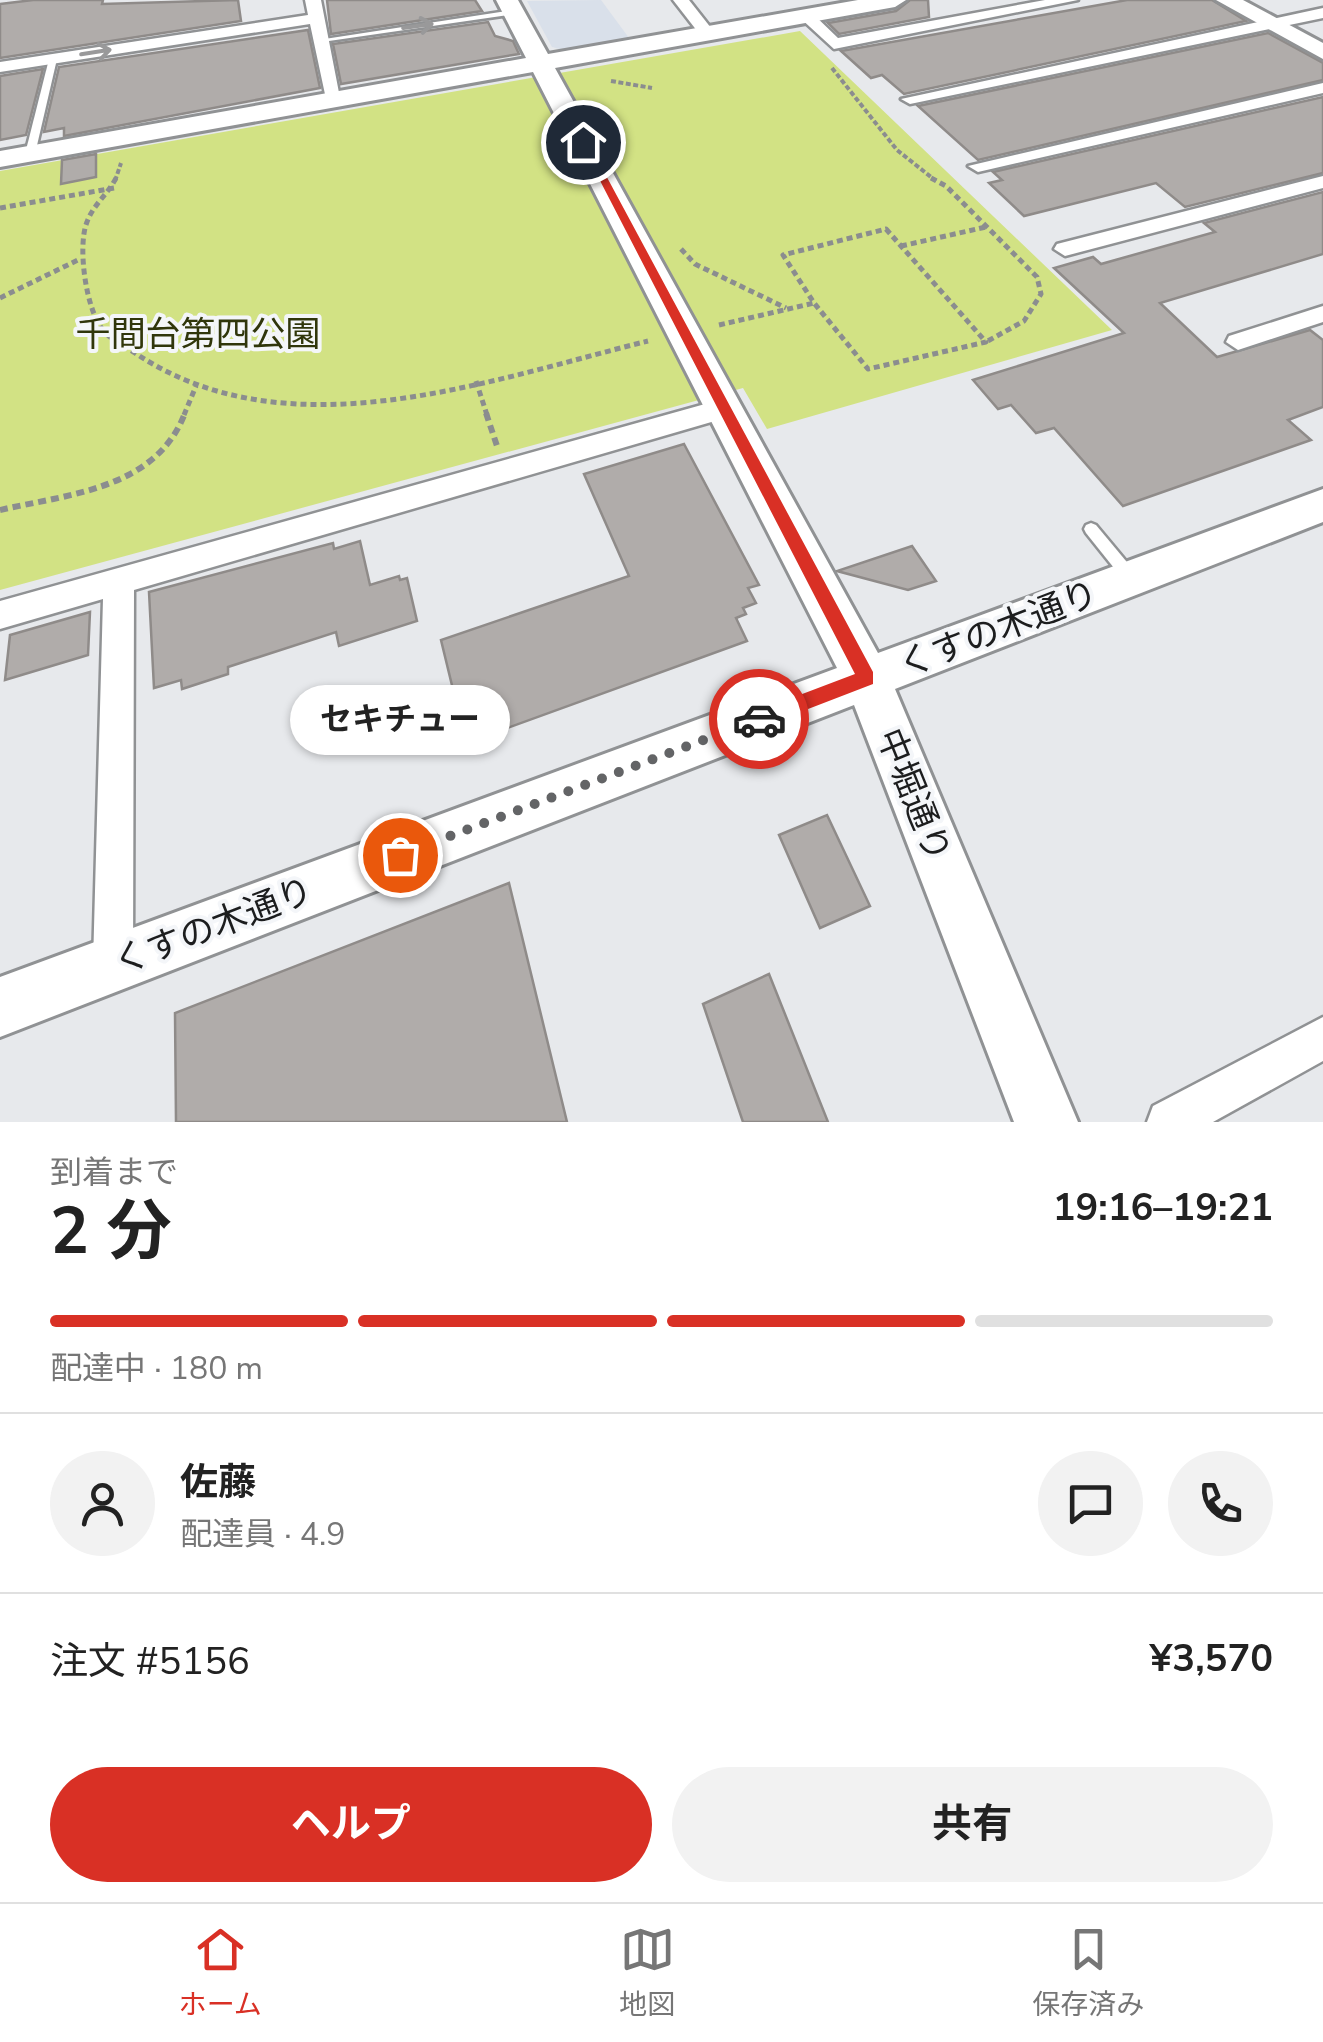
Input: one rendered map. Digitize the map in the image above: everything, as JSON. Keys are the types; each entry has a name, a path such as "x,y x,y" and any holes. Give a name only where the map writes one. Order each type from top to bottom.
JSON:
{"street":[{"path":"681,0 707,33"},
{"path":"0,159 262,119 334,99 895,0"},
{"path":"806,16 834,44 1070,0"},
{"path":"1227,0 1323,52"},
{"name":"中堀通り","path":"510,6 723,409 777,486 867,678 1046,1122"},
{"path":"0,67 315,9 334,99"},
{"path":"910,99 1323,13"},
{"path":"978,166 1323,88"},
{"path":"1065,249 1323,182"},
{"path":"1238,342 1323,314"},
{"path":"0,615 723,409"},
{"name":"くすの木通り","path":"0,1007 1323,505"},
{"path":"113,964 119,580"},
{"path":"1168,1122 1323,1038"}],"lane":[{"path":"322,40 510,6"},
{"path":"30,154 53,59"},
{"path":"1092,529 1131,578"}],"path":[{"path":"829,66 928,179 946,186 1031,269 1041,294 1024,321 986,342 868,370 814,303 783,255 886,229 986,342"},
{"path":"125,137 114,188 86,224 80,258 102,330 214,393 305,404 395,396 814,303"},
{"path":"0,208 114,188"},
{"path":"902,246 986,227"},
{"path":"679,246 695,264 788,309"},
{"path":"0,298 80,258"},
{"path":"476,381 505,471"},
{"path":"0,510 130,476 174,440 196,386"}],"shaded area":[{"path":"601,0 629,38 563,50 552,47 527,1"}],"green space":[{"name":"千間台第四公園","path":"800,31 1112,330 767,429 743,388 0,590 0,171"}],"building":[{"path":"103,0 102,4 238,0 241,21 0,58 0,4"},
{"path":"327,0 475,0 482,11 331,34"},
{"path":"910,0 928,0 929,17 839,34 828,23 896,11"},
{"path":"1127,0 1212,0 1246,21 904,94 882,75 871,78 841,51"},
{"path":"488,22 495,36 513,41 519,54 341,84 333,44"},
{"path":"308,30 320,88 64,136 64,128 44,132 59,67"},
{"path":"1268,33 1323,63 1323,80 978,160 918,106"},
{"path":"43,69 26,135 0,140 0,76"},
{"path":"1323,97 1323,173 1185,207 1156,183 1024,216 989,183 1002,180 993,172"},
{"path":"96,154 96,177 61,184 62,160"},
{"path":"1323,192 1323,254 1160,303 1217,357 1310,330 1323,340 1323,407 1288,420 1311,440 1123,506 1054,428 1036,433 1011,405 998,409 973,380 1124,333 1054,268 1093,257 1101,264 1215,232 1204,223"},
{"path":"684,444 759,585 748,588 756,603 743,608 746,614 736,618 747,641 466,743 441,640 629,576 584,474"},
{"path":"360,541 370,585 399,576 400,580 407,578 417,621 339,646 336,632 228,667 228,674 182,689 181,680 154,688 149,592 333,543 334,549"},
{"path":"912,546 936,581 908,590 837,571"},
{"path":"90,612 88,655 5,680 10,635"},
{"path":"827,815 870,906 820,928 779,835"},
{"path":"509,883 567,1122 176,1122 175,1013"},
{"path":"769,974 828,1122 743,1122 703,1004"}],"way so far":[{"path":"400,855 759,719"}],"place":[{"name":"セキチュー","path":"400,855"}],"route":[{"path":"583,142 867,678 759,719"}]}
